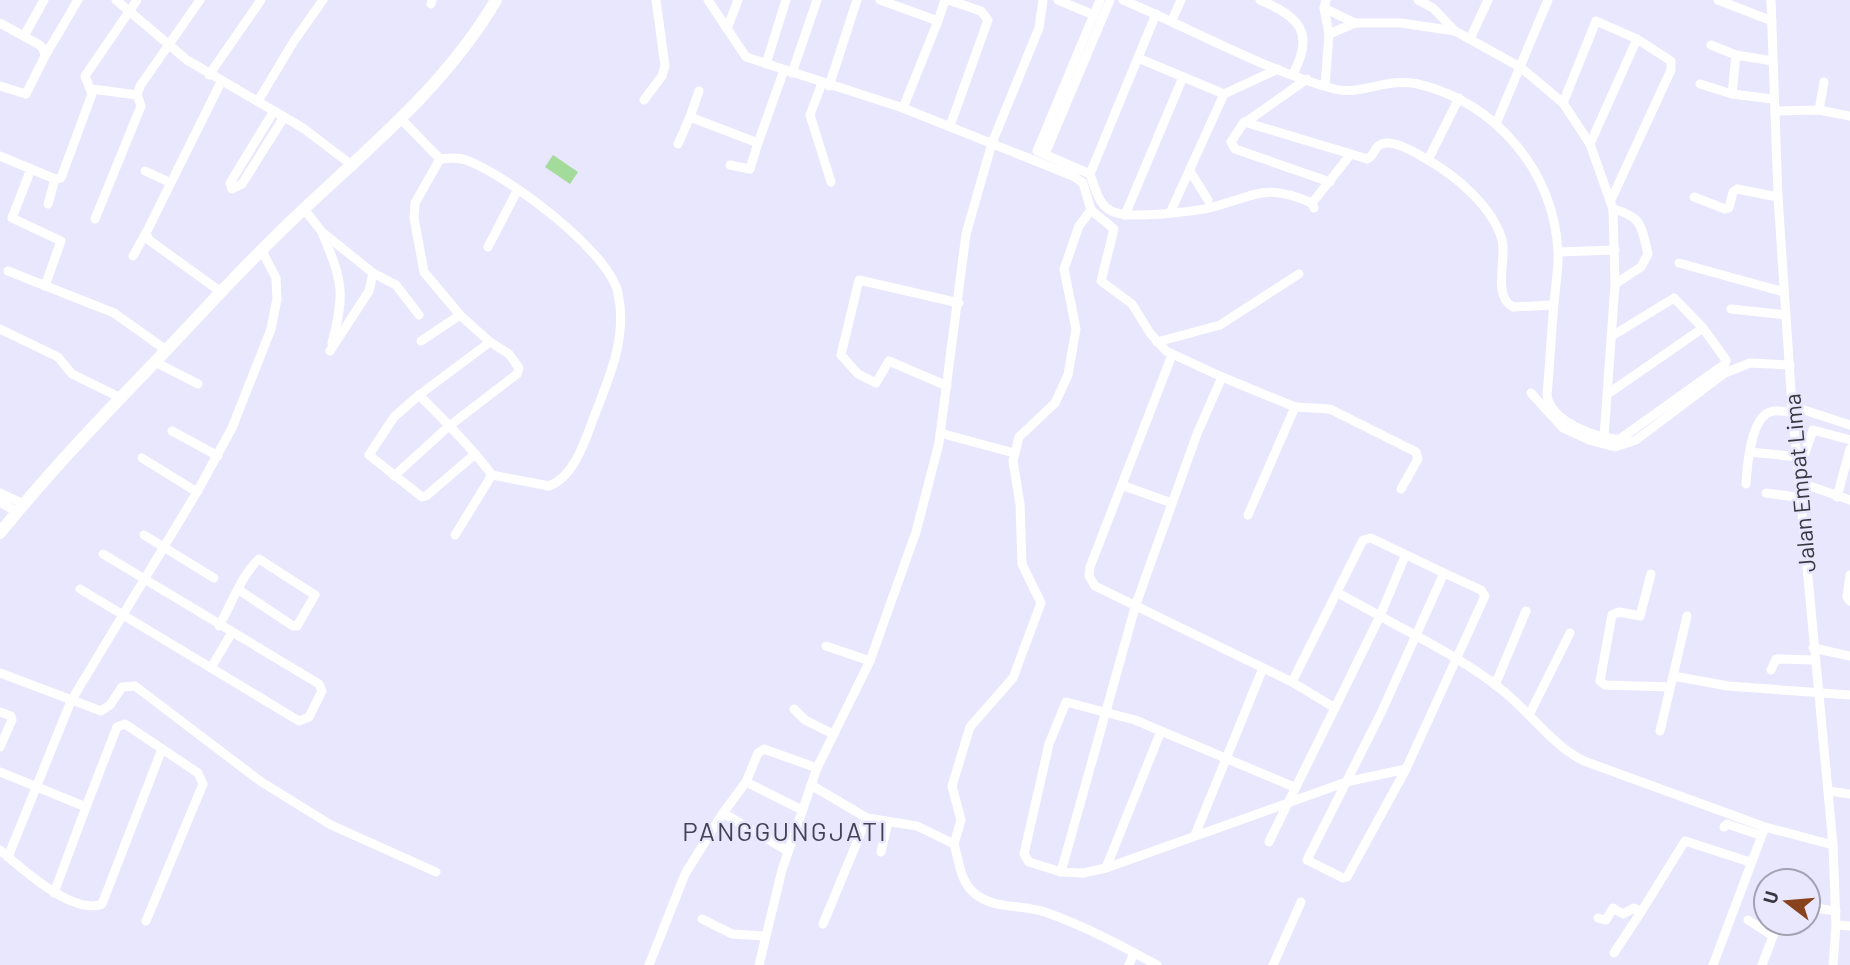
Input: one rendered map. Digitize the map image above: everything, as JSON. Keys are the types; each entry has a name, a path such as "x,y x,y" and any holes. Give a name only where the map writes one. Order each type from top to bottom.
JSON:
{"street":[{"path":"24,36 44,0"},
{"path":"0,86 26,94 78,0"},
{"path":"116,0 209,75 258,101 321,140 353,166"},
{"path":"137,0 85,76 86,85 92,89 137,95"},
{"path":"95,219 141,106 137,95 140,86 200,0"},
{"path":"209,75 261,0"},
{"path":"258,101 294,41 323,0"},
{"path":"0,533 119,397 221,292 304,209 402,120 461,53 496,0"},
{"path":"644,100 662,76 665,66 656,0"},
{"path":"708,0 742,54 825,85 903,108 1078,179 1086,188 1091,210 1114,229 1101,281 1132,304 1157,342 1172,355 1295,407 1330,408 1416,452 1418,459 1401,489"},
{"path":"727,29 738,0"},
{"path":"766,64 786,0"},
{"path":"730,165 750,169 758,143 817,0"},
{"path":"831,183 810,115 825,85 857,0"},
{"path":"880,0 938,21"},
{"path":"903,108 946,0 981,11 988,20 950,126"},
{"path":"759,965 788,851 817,768 870,661 916,532 940,433 966,234 992,143 1042,19 1043,0"},
{"path":"1059,0 1094,15"},
{"path":"1041,153 1100,0"},
{"path":"1041,153 1110,0"},
{"path":"1123,0 1278,69 1325,86 1346,90 1400,82 1459,98 1496,124 1529,160 1548,200 1558,252 1547,400 1566,419 1604,438 1620,439 1724,364 1722,353 1703,328 1674,298 1612,336"},
{"path":"1172,20 1181,0"},
{"path":"1260,0 1290,14 1299,27 1304,48 1293,74"},
{"path":"1418,0 1433,8 1455,31"},
{"path":"1470,39 1489,0"},
{"path":"1496,124 1548,0"},
{"path":"1718,0 1772,21"},
{"name":"Jalan Empat Lima","path":"1770,0 1773,99 1792,410 1799,461 1813,648 1833,845 1836,911 1833,965"},
{"path":"1325,4 1355,23"},
{"path":"1325,4 1329,34 1325,86"},
{"path":"1427,26 1433,8"},
{"path":"1090,174 1156,14"},
{"path":"1563,103 1596,21 1669,57 1671,70 1612,205"},
{"path":"0,23 43,48 45,56"},
{"path":"1329,34 1355,23 1427,26 1455,31 1520,67 1563,103 1590,144 1612,205 1615,284 1604,438"},
{"path":"1590,144 1636,39"},
{"path":"1711,45 1736,55 1773,61"},
{"path":"1732,94 1736,55"},
{"path":"1138,58 1224,94"},
{"path":"1170,214 1224,94 1278,69"},
{"path":"1125,215 1183,77"},
{"path":"1307,79 1246,122 1242,122 1231,142 1235,149 1330,181"},
{"path":"132,256 221,82"},
{"path":"1819,110 1824,82"},
{"path":"1700,84 1732,94 1773,99"},
{"path":"48,204 55,179 63,173 92,89"},
{"path":"678,144 699,91"},
{"path":"1428,160 1459,98"},
{"path":"1774,111 1819,110 1850,116"},
{"path":"274,111 270,128 242,184 235,190 232,189 230,183 270,128 284,117"},
{"path":"690,117 758,143"},
{"path":"402,120 440,159 464,159 558,219 605,264 615,279 619,296 620,339 611,376 584,445 558,482 549,486 492,475 419,395"},
{"path":"1246,122 1367,159 1385,144 1399,146 1428,160 1468,188 1497,229 1503,248 1503,293 1508,304 1513,307 1553,306"},
{"path":"1041,153 1090,174 1104,208 1125,215 1170,214 1211,208 1271,190 1313,206 1350,154"},
{"path":"0,156 55,179"},
{"path":"394,476 447,427 517,374 517,364 509,354 490,342 460,315 424,272 414,218 418,196 440,159"},
{"path":"31,169 12,218 61,241 45,286"},
{"path":"1190,170 1208,200"},
{"path":"145,171 169,182"},
{"path":"1694,197 1725,209 1729,208 1733,192 1737,189 1779,197"},
{"path":"488,247 517,191"},
{"path":"1612,205 1639,221 1648,254 1641,267 1615,284"},
{"path":"304,209 322,232 373,273 396,285 419,315"},
{"path":"1091,210 1079,226 1064,269 1076,329 1068,375 1060,396 1024,430 1014,453 1023,564 1041,603 1013,677 970,727 952,786 961,820 954,844 965,884 979,897 1004,906 1048,914 1096,932 1157,965"},
{"path":"322,232 341,284 342,305 330,351 369,291 373,273"},
{"path":"146,233 149,240 221,292"},
{"path":"1558,252 1615,250"},
{"path":"163,749 106,900 96,906 54,893 28,876 4,853 37,789 71,701 197,492 232,428 274,314 276,278 261,251"},
{"path":"1679,263 1784,292"},
{"path":"8,271 114,313 166,350"},
{"path":"1157,342 1220,326 1299,274"},
{"path":"947,386 889,361 878,383 871,382 858,374 841,355 859,280 959,303"},
{"path":"1731,309 1786,315"},
{"path":"421,341 460,315"},
{"path":"1609,393 1703,328"},
{"path":"0,329 58,357 72,374 119,397"},
{"path":"474,455 426,496 418,495 369,455 394,417 490,342"},
{"path":"1172,355 1088,576 1095,586 1292,682 1335,708"},
{"path":"155,362 198,384"},
{"path":"1531,393 1563,428 1589,440 1615,447 1636,440 1726,373 1750,363 1790,365"},
{"path":"1061,872 1136,604 1172,503 1222,377"},
{"path":"1248,515 1295,407"},
{"path":"1746,484 1753,435 1767,412 1792,410 1850,425"},
{"path":"1750,452 1799,461 1813,430 1850,440"},
{"path":"172,431 218,456"},
{"path":"940,433 1014,453"},
{"path":"1837,497 1850,449"},
{"path":"142,458 197,492"},
{"path":"455,535 492,475"},
{"path":"1801,483 1850,500"},
{"path":"1124,486 1172,503"},
{"path":"1766,494 1802,498"},
{"path":"3,501 20,508"},
{"path":"144,535 214,578"},
{"path":"1292,682 1363,540 1371,538 1405,556 1444,573 1485,593 1457,661 1406,769 1345,878 1307,860 1417,637 1444,573"},
{"path":"80,589 212,666 299,721 309,717 322,687 103,554"},
{"path":"1269,842 1380,616 1405,556"},
{"path":"219,626 239,590 259,559 316,595 299,622 293,626 239,590"},
{"path":"1651,574 1640,616 1619,612 1612,615 1600,681 1605,685 1670,687"},
{"path":"1850,575 1847,597 1850,601"},
{"path":"1338,593 1496,685 1530,713 1568,753 1762,831"},
{"path":"1496,685 1526,611"},
{"path":"1660,731 1687,616"},
{"path":"1530,713 1570,633"},
{"path":"212,666 231,634"},
{"path":"826,646 870,661"},
{"path":"1813,648 1850,656"},
{"path":"1771,670 1776,659 1815,660"},
{"path":"1195,835 1263,668"},
{"path":"0,673 101,711 110,705 122,687 135,686 260,780 331,825 436,872"},
{"path":"1673,676 1728,686 1819,695 1850,695"},
{"path":"1294,788 1161,731 1105,711 1066,702 1049,744 1024,854 1029,862 1061,872 1083,873 1106,868 1346,782 1406,769"},
{"path":"794,709 805,720 833,734"},
{"path":"0,712 10,716 12,720 0,747"},
{"path":"54,893 120,724 131,727 198,773 203,784 146,920"},
{"path":"1106,868 1161,731"},
{"path":"649,965 685,874 746,782 758,753 764,749 817,768"},
{"path":"0,772 86,807"},
{"path":"746,782 802,810"},
{"path":"811,785 867,818 917,825 954,844"},
{"path":"1828,792 1850,794"},
{"path":"723,813 788,851"},
{"path":"823,924 867,818"},
{"path":"881,852 888,822"},
{"path":"1724,827 1727,824 1833,845"},
{"path":"1713,965 1762,831"},
{"path":"1614,953 1685,841 1750,862"},
{"path":"1273,965 1301,902"},
{"path":"1598,918 1606,920 1613,908 1622,914 1634,908 1641,912"},
{"path":"1822,909 1836,911"},
{"path":"702,919 732,933 765,936"},
{"path":"1748,920 1752,923"},
{"path":"1836,925 1850,926"},
{"path":"1762,965 1773,937"},
{"path":"1129,965 1134,953"}],"green space":[{"path":"553,155 578,172 570,184 545,167"}],"district":[{"name":"PANGGUNGJATI","path":"785,830"}]}
